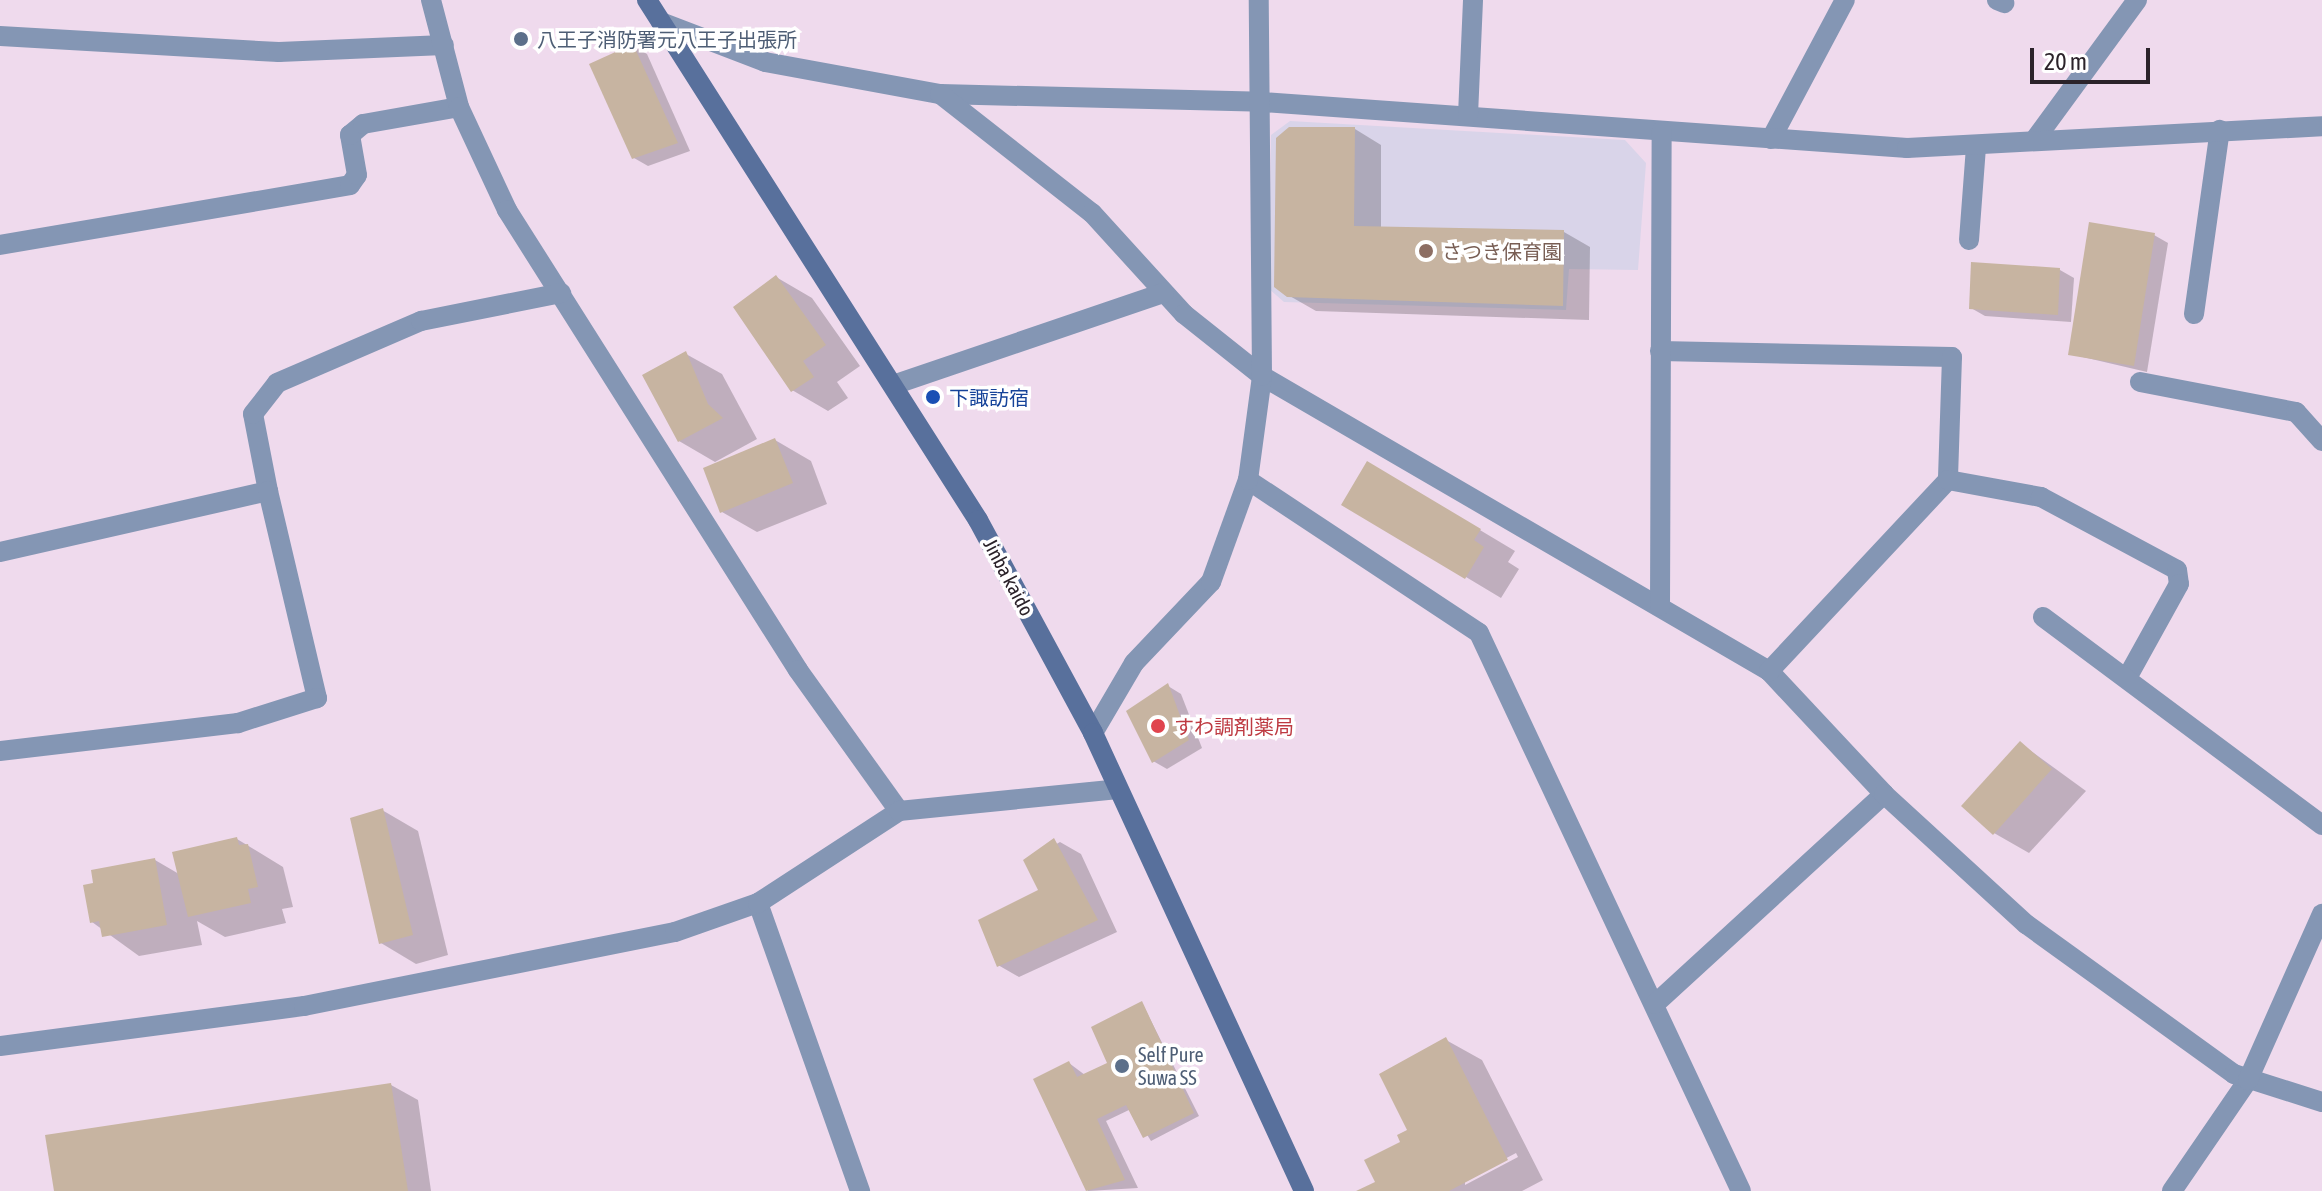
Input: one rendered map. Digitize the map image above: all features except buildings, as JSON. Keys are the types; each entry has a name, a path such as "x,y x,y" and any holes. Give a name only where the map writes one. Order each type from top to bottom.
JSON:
{"main road":[{"name":"Jinba kaido","path":"647,0 896,384 1093,733 1304,1191"}],"street":[{"path":"431,0 459,107 507,210 798,670 899,811"},
{"path":"1093,733 1134,663 1211,582 1248,480 1262,376 1259,0"},
{"path":"1468,115 1473,0"},
{"path":"1771,139 1845,0"},
{"path":"2036,138 2137,0"},
{"path":"661,22 765,62 940,94 1262,102 1771,139 1976,146 2036,138 2322,126"},
{"path":"0,36 279,52 444,45"},
{"path":"940,94 1092,213 1164,293 1262,376 1769,671 1884,794 2026,924 2248,1080 2322,1102"},
{"path":"0,245 350,185 357,175 350,135 363,124 459,107"},
{"path":"2194,314 2220,130"},
{"path":"1660,606 1662,131"},
{"path":"1969,240 1976,146"},
{"path":"0,751 238,723 317,698 253,414 277,383 421,321 561,293"},
{"path":"896,384 1164,293"},
{"path":"1660,351 1952,357 1948,480 1769,671"},
{"path":"2140,382 2296,412 2322,441"},
{"path":"1248,480 1479,633 1741,1191"},
{"path":"1948,480 2041,497 2177,570 2179,584 2127,678"},
{"path":"0,552 268,491"},
{"path":"2043,617 2322,825"},
{"path":"0,1046 304,1006 675,932 758,903 899,811 1118,789"},
{"path":"1655,1004 1884,794"},
{"path":"758,903 860,1191"},
{"path":"2172,1191 2248,1080 2322,914"}],"shaded area":[{"path":"1290,121 1625,140 1646,163 1638,270 1569,269 1566,310 1284,302 1269,289 1271,135"}],"place":[{"name":"八王子消防署元八王子出張所","path":"521,39"},
{"name":"さつき保育園","path":"1426,251"},
{"name":"下諏訪宿","path":"933,397"},
{"name":"すわ調剤薬局","path":"1158,726"},
{"name":"Self Pure Suwa SS","path":"1122,1066"}]}
